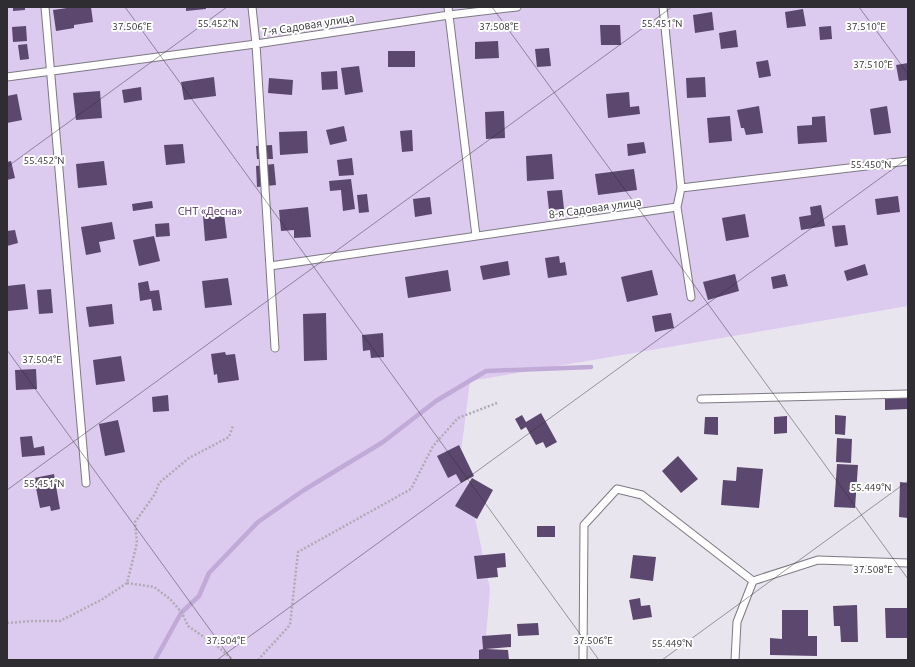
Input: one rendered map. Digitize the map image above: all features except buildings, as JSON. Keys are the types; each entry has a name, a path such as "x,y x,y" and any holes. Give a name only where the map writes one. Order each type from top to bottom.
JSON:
{"lane":[{"path":"45,7 86,483"},
{"path":"252,7 256,44 275,348"},
{"name":"7-я Садовая улица","path":"7,77 256,44 449,11 516,7"},
{"path":"663,7 681,188 677,207 691,297"},
{"path":"449,11 476,236"},
{"path":"681,188 908,161"},
{"name":"8-я Садовая улица","path":"270,266 677,207"},
{"path":"701,399 908,394"},
{"path":"582,660 584,525 617,489 642,495 753,581"},
{"path":"753,581 818,560 908,563"},
{"path":"735,660 737,622 753,581"}],"path":[{"path":"258,660 290,625 298,552 411,489 433,446 458,418 497,403"},
{"path":"128,583 137,543 135,522 155,494 159,484 189,458 229,437 233,426"},
{"path":"7,622 33,620 60,621 128,583 154,587 170,599 182,613 188,626 217,646 233,660"}],"green space":[{"name":"СНТ «Десна»","path":"7,7 908,7 908,306 470,381 461,452 490,589 484,660 7,660"}],"waterway":[{"path":"155,660 181,613 199,596 209,573 258,522 304,490 383,442 436,401 486,371 591,367"}]}
